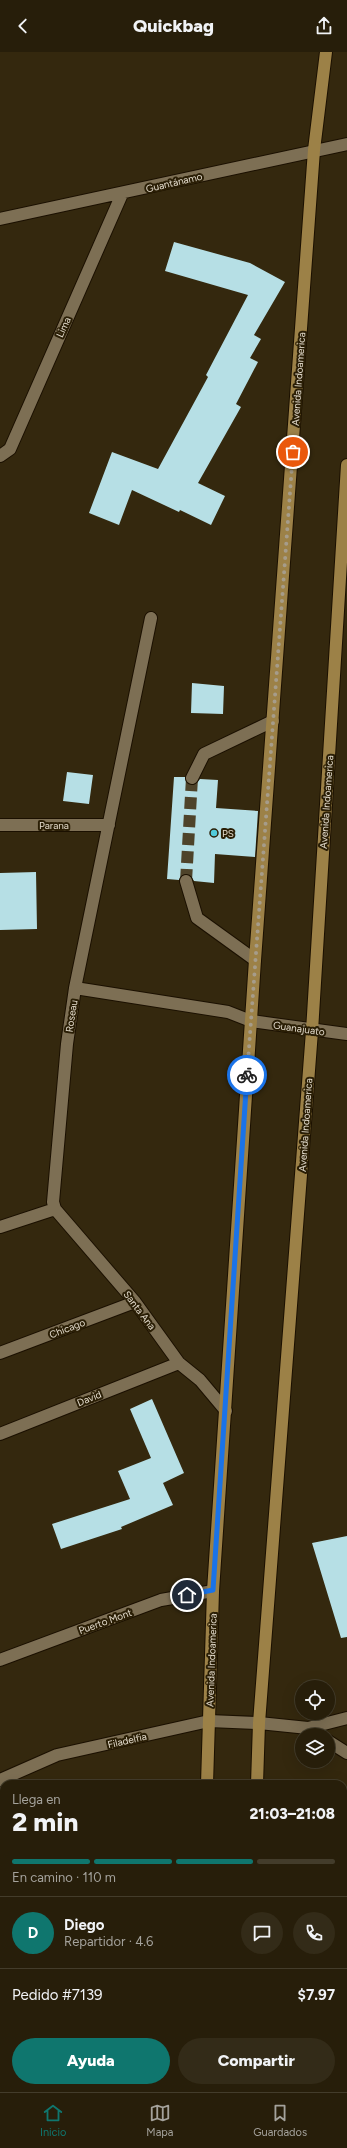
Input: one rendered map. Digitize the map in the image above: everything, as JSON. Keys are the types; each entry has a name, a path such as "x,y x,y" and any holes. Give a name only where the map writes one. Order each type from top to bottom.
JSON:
{"main road":[{"name":"Avenida Indoamerica","path":"207,1780 213,1590 226,1411 250,1021 314,150 326,52"},
{"name":"Avenida Indoamerica","path":"258,1780 259,1723 312,1030 347,465"}],"street":[{"name":"Guantánamo","path":"0,219 122,194 314,150 347,144"},
{"name":"Lima","path":"0,456 10,449 122,194"},
{"name":"Roseau","path":"55,1209 53,1195 64,1067 75,988 151,618"},
{"path":"192,778 204,754 273,721"},
{"name":"Parana","path":"0,825 109,825"},
{"path":"186,881 197,918 255,960"},
{"name":"Guanajuato","path":"75,988 228,1012 250,1021 347,1034"},
{"path":"0,1227 55,1209"},
{"name":"Santa Ana","path":"55,1209 135,1302 179,1363 200,1380 226,1411"},
{"name":"Chicago","path":"0,1353 135,1302"},
{"name":"David","path":"0,1434 179,1363"},
{"name":"Puerto Mont","path":"0,1660 161,1600 213,1590"},
{"path":"308,1728 347,1718"},
{"name":"Filadelfia","path":"0,1780 57,1755 209,1721 259,1723 308,1728"},
{"path":"335,1745 347,1753"}],"building":[{"path":"174,242 250,263 285,282 254,335 261,339 250,358 258,362 236,404 241,407 198,483 225,496 211,525 132,490 119,525 89,513 112,452 158,469 208,377 206,375 248,295 165,271"},
{"path":"192,683 224,686 223,714 191,713"},
{"path":"67,772 93,775 89,804 63,801"},
{"name":"PS","path":"174,777 185,777 186,782 192,785 196,784 200,779 218,780 216,808 258,811 255,857 215,854 214,883 194,881 191,876 187,874 181,876 179,880 167,879"},
{"path":"36,872 37,929 0,930 0,873"},
{"path":"152,1399 184,1473 163,1483 173,1505 121,1527 122,1529 61,1549 52,1524 130,1499 118,1471 151,1458 130,1409"},
{"path":"347,1536 347,1637 341,1638 312,1543"}],"tunnel":[{"path":"186,881 192,778"}],"way so far":[{"path":"247,1075 293,452"}],"place":[{"name":"PS","path":"214,833"}],"route":[{"path":"187,1595 213,1590 247,1075"}]}
